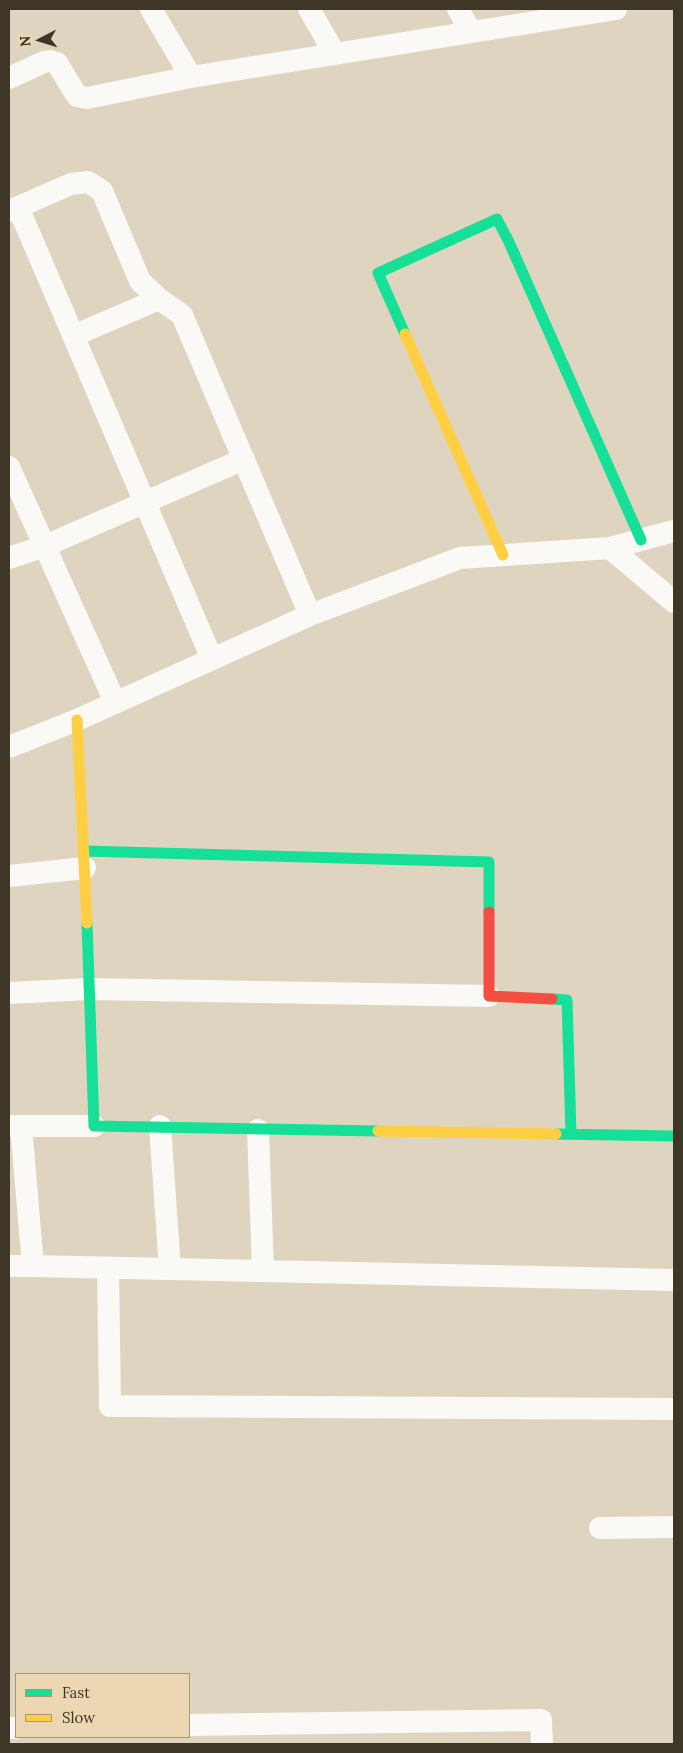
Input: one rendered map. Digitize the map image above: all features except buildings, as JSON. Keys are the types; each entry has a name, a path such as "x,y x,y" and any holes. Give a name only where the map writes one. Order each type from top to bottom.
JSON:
{"street":[{"path":"150,9 191,77"},
{"path":"309,9 335,54"},
{"path":"458,9 471,32"},
{"path":"9,78 50,61 57,63 77,96 87,98 191,77 616,9"},
{"path":"212,659 73,336 13,209 71,184 88,182 102,191 140,281 159,299 182,315 310,615"},
{"path":"503,555 378,273 497,220 509,242 641,540"},
{"path":"73,336 159,299"},
{"path":"9,558 45,546 244,459"},
{"path":"9,467 114,702"},
{"path":"9,747 77,720 310,615 460,558 610,548 674,531"},
{"path":"610,548 674,602"},
{"path":"77,720 85,859 94,1126"},
{"path":"9,876 85,859 489,862 489,996"},
{"path":"9,993 89,989 489,996 567,1000 571,1134"},
{"path":"33,1266 15,1126 160,1126 258,1130 674,1136"},
{"path":"160,1126 170,1269"},
{"path":"258,1130 263,1271"},
{"path":"9,1266 674,1280"},
{"path":"108,1268 110,1406 674,1409"},
{"path":"600,1528 674,1527"},
{"path":"190,1726 541,1720 542,1744"}],"traffic: fast":[{"path":"405,334 378,273 497,219 509,242 641,540"},
{"path":"84,851 489,862 489,912"},
{"path":"87,923 94,1126 378,1131"},
{"path":"552,999 567,1000 571,1134"},
{"path":"556,1134 674,1136"}],"traffic: slow":[{"path":"405,334 503,555"},
{"path":"77,720 87,923"},
{"path":"378,1131 556,1134"}],"traffic: jam":[{"path":"489,912 489,996 552,999"}]}
